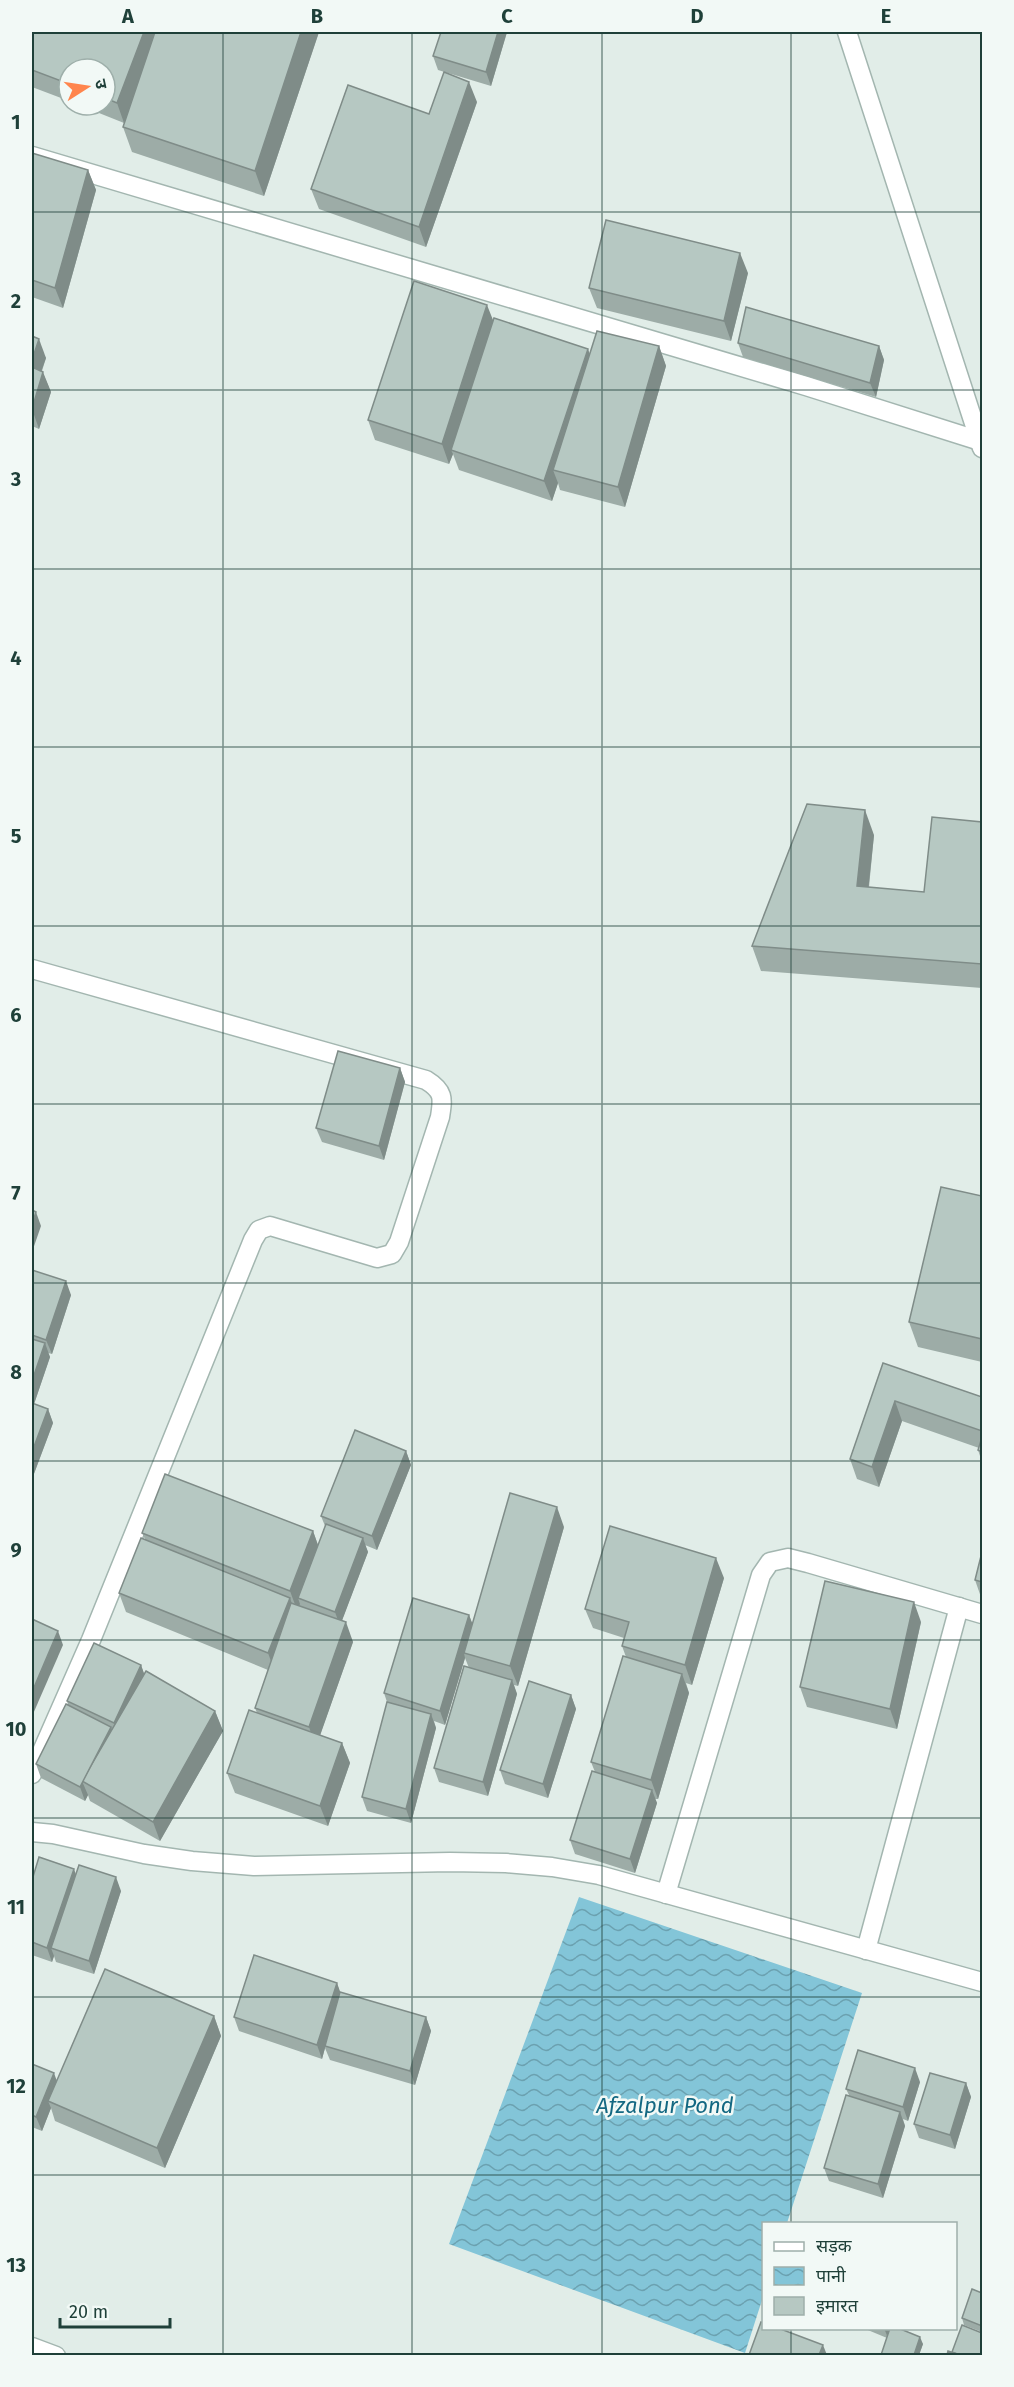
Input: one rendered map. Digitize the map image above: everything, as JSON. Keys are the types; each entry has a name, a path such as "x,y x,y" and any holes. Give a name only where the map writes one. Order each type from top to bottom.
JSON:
{"street":[{"path":"32,156 806,386 981,444 975,404 847,32"},
{"path":"32,969 426,1080 437,1087 443,1099 440,1117 399,1242 392,1254 377,1258 270,1226 259,1230 91,1640 32,1774"},
{"path":"666,1894 761,1575 770,1562 788,1558 982,1614"},
{"path":"866,1950 959,1607"},
{"path":"32,1832 53,1834 153,1856 254,1866 450,1862 552,1867 599,1875 982,1982"},
{"path":"32,2347 56,2355"}],"water":[{"name":"Afzalpur Pond","path":"579,1897 862,1993 787,2222 762,2222 762,2300 745,2353 449,2244"}],"building":[{"path":"32,32 144,32 117,103 117,57 57,57 57,79 32,70"},
{"path":"155,32 301,32 255,171 123,127"},
{"path":"441,32 498,32 486,72 433,56"},
{"path":"444,72 469,82 419,227 311,189 348,85 429,114"},
{"path":"32,153 88,170 55,288 32,280"},
{"path":"606,220 740,253 724,321 589,288"},
{"path":"414,281 487,305 442,444 368,420"},
{"path":"746,307 879,346 870,383 738,343"},
{"path":"494,318 588,349 544,481 451,450"},
{"path":"597,331 659,346 618,487 553,470"},
{"path":"32,336 39,339 32,360"},
{"path":"32,367 43,372 32,409"},
{"path":"807,804 865,810 857,886 924,892 932,817 982,822 982,964 752,946"},
{"path":"338,1051 400,1068 379,1146 316,1128"},
{"path":"941,1187 982,1196 982,1339 909,1322"},
{"path":"32,1210 36,1212 32,1224"},
{"path":"32,1270 66,1281 46,1340 32,1335"},
{"path":"32,1339 45,1343 32,1381"},
{"path":"883,1363 982,1397 982,1431 895,1401 872,1467 850,1459"},
{"path":"32,1403 48,1409 32,1452"},
{"path":"355,1430 406,1451 372,1536 321,1516"},
{"path":"982,1437 982,1452 978,1450"},
{"path":"165,1474 313,1531 290,1591 142,1533"},
{"path":"510,1493 557,1507 510,1666 464,1653"},
{"path":"326,1524 363,1538 335,1612 298,1598"},
{"path":"610,1526 716,1558 685,1665 622,1646 629,1622 585,1609"},
{"path":"141,1538 290,1598 268,1653 119,1593"},
{"path":"982,1552 982,1582 975,1580"},
{"path":"825,1581 914,1602 890,1709 800,1687"},
{"path":"413,1598 469,1615 440,1711 384,1693"},
{"path":"291,1603 346,1622 309,1727 255,1708"},
{"path":"32,1619 58,1631 32,1692"},
{"path":"94,1643 141,1665 114,1723 67,1701"},
{"path":"623,1656 682,1674 651,1780 591,1762"},
{"path":"464,1666 512,1680 483,1782 434,1768"},
{"path":"146,1671 215,1711 153,1822 82,1781"},
{"path":"529,1681 571,1695 543,1784 500,1770"},
{"path":"387,1702 431,1714 406,1809 362,1797"},
{"path":"66,1704 111,1727 80,1787 36,1764"},
{"path":"249,1710 342,1743 320,1806 227,1773"},
{"path":"592,1771 652,1790 630,1859 570,1840"},
{"path":"39,1857 74,1869 47,1948 32,1942 32,1880"},
{"path":"79,1865 116,1877 89,1961 51,1948"},
{"path":"254,1955 337,1983 317,2045 234,2017"},
{"path":"105,1969 214,2016 157,2148 48,2101"},
{"path":"340,1992 426,2017 410,2071 325,2046"},
{"path":"858,2050 915,2068 903,2107 846,2089"},
{"path":"32,2064 54,2073 36,2117 32,2115"},
{"path":"930,2073 966,2083 950,2135 914,2124"},
{"path":"846,2095 900,2112 878,2184 824,2168"},
{"path":"972,2289 982,2293 982,2326 962,2318"},
{"path":"761,2322 762,2330 783,2330 823,2345 819,2355 749,2355"},
{"path":"962,2325 982,2333 982,2355 960,2355 952,2352"},
{"path":"889,2330 903,2330 920,2337 914,2355 881,2355"},
{"path":"948,2351 960,2355 947,2355"}]}
